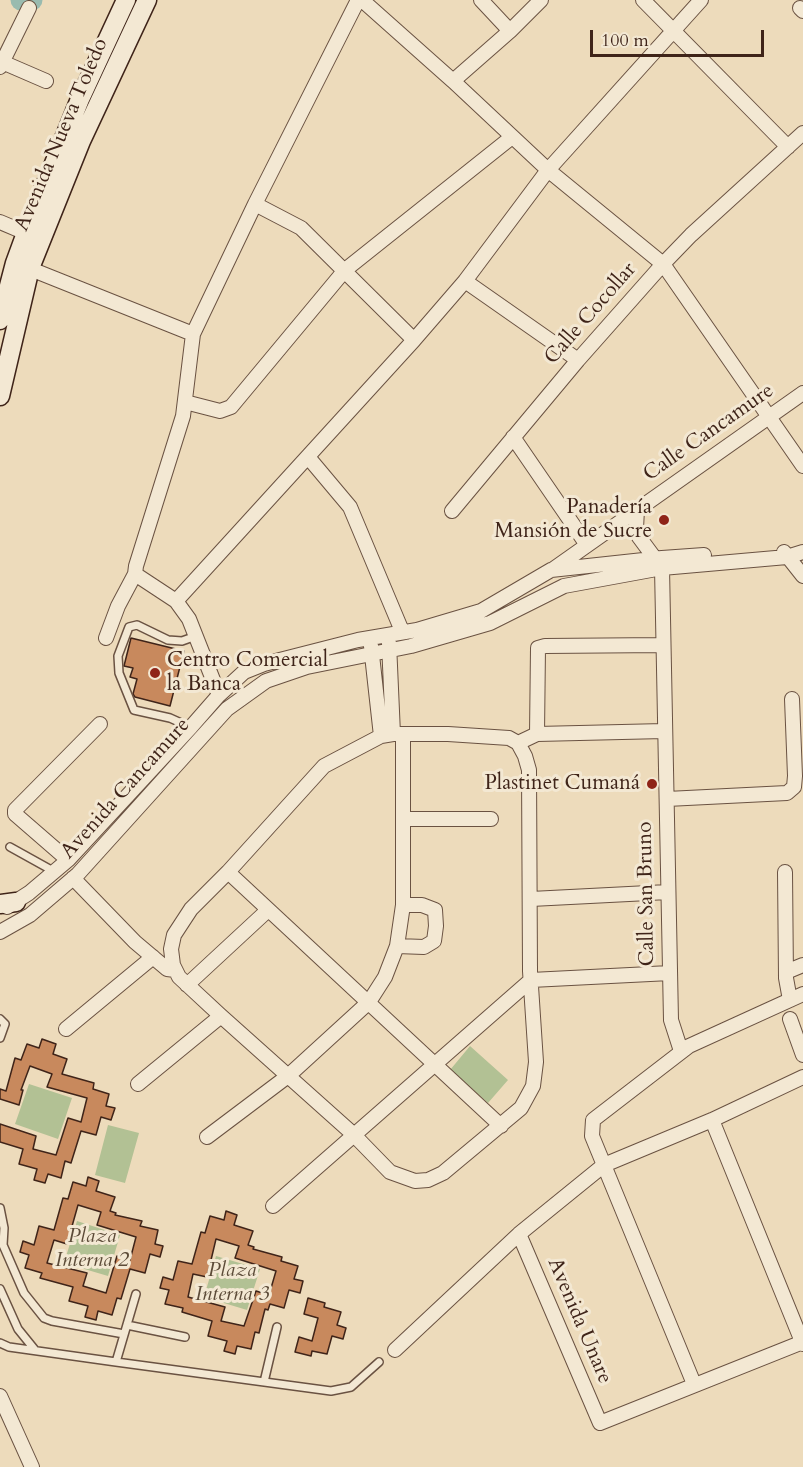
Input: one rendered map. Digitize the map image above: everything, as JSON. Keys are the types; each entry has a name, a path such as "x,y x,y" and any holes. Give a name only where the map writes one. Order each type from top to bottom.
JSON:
{"main road":[{"name":"Avenida Nueva Toledo","path":"0,396 23,266 26,233 80,99 126,0"},
{"name":"Avenida Nueva Toledo","path":"0,320 5,285 23,266 147,0"}],"street":[{"path":"481,0 510,31"},
{"path":"453,81 510,31 541,0"},
{"path":"643,0 788,147"},
{"path":"176,601 414,340 465,281 548,170 701,0"},
{"path":"106,638 118,606 135,574 183,416 193,334 255,204 365,1 548,170 663,264 803,466"},
{"path":"29,8 1,64 46,81"},
{"name":"Calle Cocollar","path":"452,512 578,360 663,264 691,235 803,133"},
{"path":"185,402 219,411 231,407 345,270 512,137"},
{"path":"255,204 302,228 414,340"},
{"path":"0,222 26,233"},
{"path":"23,266 193,334"},
{"path":"465,281 578,360"},
{"name":"Calle Cancamure","path":"551,570 803,393"},
{"path":"513,437 587,545"},
{"path":"308,457 350,507 402,631"},
{"path":"637,510 636,528 639,537 658,563"},
{"name":"Avenida Cancamure","path":"11,901 55,872 68,860 219,695 244,672 264,664 370,638 417,630 481,611 551,570 785,554 803,550"},
{"path":"785,554 803,576"},
{"name":"Avenida Cancamure","path":"0,932 30,915 73,878 227,709 266,681 307,667 390,651 490,623 564,586 658,563"},
{"name":"Calle San Bruno","path":"658,563 663,645 671,1020 681,1051"},
{"path":"135,574 176,601 189,619 219,695"},
{"path":"207,1137 288,1076 369,1002 385,977 396,946 403,905 403,819 392,735 390,651 387,635"},
{"path":"370,638 374,682 392,735"},
{"path":"537,734 538,648 545,646 663,645"},
{"path":"374,682 390,681"},
{"path":"667,799 787,793 794,787 795,776 792,699"},
{"path":"68,860 15,814 15,810 99,724"},
{"path":"518,743 537,734 664,731"},
{"path":"448,734 509,738 518,743 529,770 531,980 536,1062 533,1086 521,1108 443,1173 428,1180 415,1181 390,1172 353,1134 187,985 175,970 171,949 174,935 191,909 228,872 324,766 392,735 448,734"},
{"path":"403,819 491,819"},
{"path":"228,872 501,1126"},
{"path":"785,872 786,972 790,1000"},
{"path":"73,878 153,957 167,969 175,970"},
{"path":"531,899 669,892"},
{"path":"396,946 424,947 434,941 435,910 422,905 403,905"},
{"path":"187,985 268,910"},
{"path":"66,1029 153,957"},
{"path":"786,972 803,965"},
{"path":"273,1206 531,980 670,973"},
{"path":"712,1120 803,1343 694,1384 592,1136 593,1120 681,1051 701,1039 803,994"},
{"path":"138,1084 220,1017"},
{"path":"790,1020 803,1055"},
{"path":"395,1350 519,1234 604,1165 712,1120 803,1077"},
{"name":"Avenida Unare","path":"519,1234 600,1423 694,1384"},
{"path":"0,1396 5,1420 32,1467"}],"lane":[{"path":"191,728 170,718 134,710 119,673 118,656 129,627 137,625 168,640 182,641 196,636"},
{"path":"10,847 55,872"},
{"path":"0,1019 6,1024 0,1038"},
{"path":"0,1208 4,1228 3,1245 24,1293 44,1318 124,1334"},
{"path":"0,1289 18,1329 35,1350"},
{"path":"116,1362 136,1294"},
{"path":"127,1325 185,1337"},
{"path":"264,1382 277,1327"},
{"path":"0,1343 9,1347 331,1391 351,1388 379,1362"}],"green space":[{"path":"470,1046 508,1080 488,1103 450,1070"},
{"path":"29,1084 72,1098 58,1139 15,1124"},
{"path":"108,1125 139,1133 125,1183 95,1175"},
{"name":"Plaza Interna 2","path":"77,1221 120,1235 108,1276 64,1263"},
{"name":"Plaza Interna 3","path":"216,1256 260,1269 247,1310 204,1297"}],"building":[{"name":"Centro Comercial la Banca","path":"131,638 184,651 170,706 135,697 133,694 137,679 130,677 133,668 124,666"},
{"path":"42,1039 56,1044 53,1054 67,1059 62,1074 94,1083 93,1089 109,1094 106,1106 115,1108 111,1120 101,1117 96,1135 81,1131 71,1163 65,1161 61,1178 48,1174 45,1183 34,1180 37,1169 19,1164 23,1149 0,1142 0,1124 36,1136 33,1149 56,1155 68,1118 81,1122 87,1098 47,1087 52,1074 30,1066 21,1090 23,1090 19,1105 0,1099 0,1089 6,1091 15,1058 21,1060 27,1044 39,1048"},
{"path":"88,1177 99,1181 96,1191 115,1197 110,1211 116,1213 115,1215 142,1221 140,1226 158,1230 155,1244 163,1246 160,1257 150,1254 145,1273 130,1269 121,1299 117,1298 112,1315 98,1311 96,1320 85,1317 88,1306 69,1301 73,1287 40,1278 42,1273 25,1268 29,1255 20,1252 23,1241 34,1245 39,1226 54,1230 63,1198 68,1199 73,1182 86,1186","holes":["78,1205 101,1212 97,1225 136,1237 130,1260 117,1256 106,1293 83,1286 87,1273 47,1263 54,1240 67,1244"]},
{"path":"226,1211 237,1215 234,1225 253,1231 248,1245 254,1247 253,1249 282,1257 281,1261 298,1266 294,1279 303,1281 300,1293 289,1290 284,1308 270,1304 268,1310 265,1309 259,1333 255,1332 251,1349 237,1346 235,1354 224,1351 227,1341 208,1336 212,1321 182,1312 183,1308 165,1304 169,1290 160,1288 163,1277 173,1280 178,1261 192,1264 201,1232 205,1233 210,1216 224,1220","holes":["216,1239 239,1246 235,1258 276,1271 269,1295 256,1291 244,1326 221,1321 225,1307 188,1297 193,1274 207,1277"]},
{"path":"308,1298 325,1303 324,1307 341,1312 337,1325 346,1328 343,1339 332,1336 327,1354 312,1351 311,1356 295,1352 299,1337 312,1341 318,1318 304,1314"}],"waterway":[{"path":"21,0 32,0"}],"place":[{"name":"Panadería Mansión de Sucre","path":"664,520"},
{"name":"Centro Comercial la Banca","path":"155,673"},
{"name":"Plastinet Cumaná","path":"652,784"}]}
